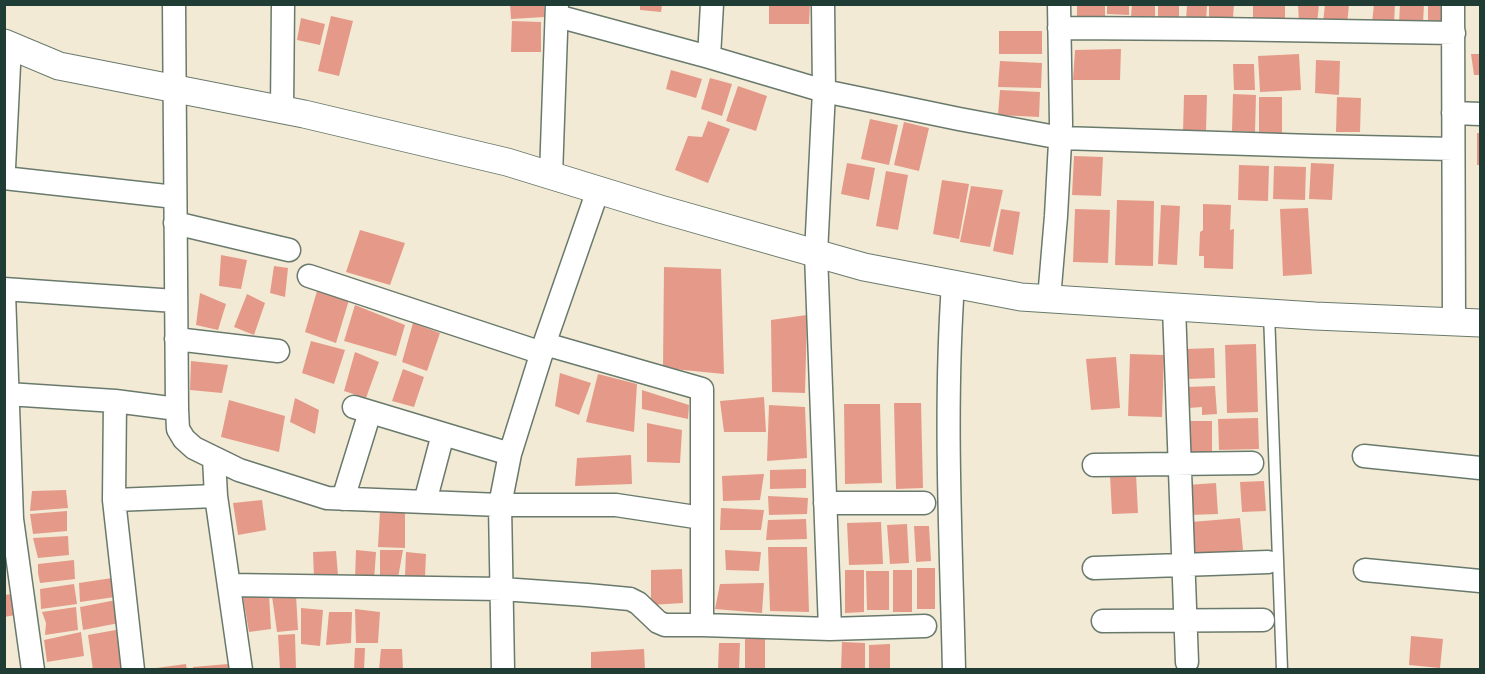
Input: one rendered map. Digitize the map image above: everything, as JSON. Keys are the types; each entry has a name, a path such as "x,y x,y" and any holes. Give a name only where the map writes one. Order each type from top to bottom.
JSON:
{"street":[{"path":"174,4 177,409 178,429 184,439 194,448 239,470 327,498 500,505 616,505 702,518"},
{"path":"282,110 283,4"},
{"path":"709,57 712,4"},
{"path":"823,4 824,91 816,254 830,629"},
{"path":"1049,299 1061,138 1059,4"},
{"path":"4,168 7,44 59,66 282,110 507,162 864,267 1021,297 1315,316 1467,322 1453,148 1453,4"},
{"path":"551,176 557,10 824,91 1061,138 1453,148"},
{"path":"1059,28 1454,33"},
{"path":"1453,113 1480,114"},
{"path":"4,178 175,197"},
{"path":"503,669 500,505 510,454 543,348 598,190"},
{"path":"175,223 289,249"},
{"path":"309,276 543,348 702,389 702,625"},
{"path":"953,284 950,328 948,494 954,669"},
{"path":"33,669 12,519 4,291 176,301"},
{"path":"1174,307 1187,662"},
{"path":"176,339 278,351"},
{"path":"8,394 115,401 177,409"},
{"path":"115,401 114,500 133,669"},
{"path":"343,499 362,409 510,454"},
{"path":"425,502 443,434"},
{"path":"1364,456 1480,468"},
{"path":"214,458 216,496 241,669"},
{"path":"1094,465 1252,463"},
{"path":"114,500 216,496"},
{"path":"825,503 924,503"},
{"path":"1094,568 1268,562"},
{"path":"1365,570 1480,581"},
{"path":"229,585 502,589 630,599 665,625 830,629 925,627"},
{"path":"1103,621 1263,620"}],"lane":[{"path":"1269,313 1282,669"}],"building":[{"path":"510,4 544,4 545,17 511,19"},
{"path":"769,4 810,4 809,24 769,24"},
{"path":"1077,4 1105,4 1105,18 1077,16"},
{"path":"1107,4 1129,4 1129,15 1107,14"},
{"path":"1132,4 1155,4 1155,17 1131,17"},
{"path":"1158,4 1179,4 1179,17 1158,17"},
{"path":"1209,4 1234,4 1233,18 1209,17"},
{"path":"1253,4 1285,4 1285,20 1253,20"},
{"path":"1298,4 1319,4 1317,24 1299,22"},
{"path":"1325,4 1349,4 1347,25 1323,23"},
{"path":"1374,4 1395,4 1394,24 1372,23"},
{"path":"1400,4 1424,4 1423,24 1399,24"},
{"path":"1428,4 1442,4 1443,24 1428,25"},
{"path":"640,5 662,5 661,12 640,10"},
{"path":"1187,5 1207,5 1206,21 1186,20"},
{"path":"331,16 353,21 339,76 318,71"},
{"path":"301,18 325,24 320,45 297,40"},
{"path":"512,21 541,22 541,52 511,52"},
{"path":"999,31 1042,31 1042,54 999,54"},
{"path":"1121,49 1120,80 1073,80 1075,50"},
{"path":"1299,54 1301,90 1260,92 1258,56"},
{"path":"1471,54 1480,54 1480,75 1474,75"},
{"path":"1316,60 1340,61 1339,95 1315,93"},
{"path":"1000,61 1042,63 1041,88 998,87"},
{"path":"1233,64 1254,64 1255,90 1234,90"},
{"path":"671,70 702,79 696,98 666,89"},
{"path":"710,78 732,84 722,116 701,109"},
{"path":"738,86 767,96 756,131 726,121"},
{"path":"1000,90 1040,92 1039,117 998,115"},
{"path":"1233,94 1256,95 1255,132 1232,131"},
{"path":"1184,95 1207,95 1206,132 1183,132"},
{"path":"1259,97 1282,97 1282,134 1259,134"},
{"path":"1337,97 1361,98 1360,132 1336,132"},
{"path":"870,119 898,125 889,165 861,159"},
{"path":"708,121 730,129 708,183 675,170 688,136 702,137"},
{"path":"904,122 929,128 919,171 894,165"},
{"path":"1477,133 1480,133 1480,165 1477,165"},
{"path":"1074,156 1103,157 1101,196 1072,195"},
{"path":"847,163 875,168 869,200 841,194"},
{"path":"1311,163 1334,164 1332,200 1309,199"},
{"path":"1239,165 1269,166 1268,201 1238,200"},
{"path":"1274,166 1306,167 1305,200 1273,199"},
{"path":"886,171 908,175 898,230 876,226"},
{"path":"942,180 969,184 959,239 933,234"},
{"path":"971,186 1003,190 990,247 960,242"},
{"path":"1117,200 1154,201 1153,266 1115,265"},
{"path":"1203,204 1231,205 1230,230 1234,229 1233,269 1204,268 1204,256 1199,256 1200,232 1203,230"},
{"path":"1161,205 1180,206 1177,265 1158,264"},
{"path":"1308,208 1312,274 1283,276 1280,209"},
{"path":"1001,209 1020,212 1013,255 993,251"},
{"path":"1075,209 1110,210 1108,263 1073,262"},
{"path":"360,230 405,243 390,285 346,272"},
{"path":"221,255 247,260 241,289 219,286"},
{"path":"274,266 288,268 285,297 270,293"},
{"path":"664,267 721,269 724,374 663,368"},
{"path":"317,291 349,300 336,343 305,332"},
{"path":"200,293 226,304 218,330 196,325"},
{"path":"247,294 265,303 254,335 234,327"},
{"path":"355,305 405,325 396,356 344,341"},
{"path":"807,315 805,393 772,392 771,320"},
{"path":"413,323 440,333 427,371 402,362"},
{"path":"311,341 345,350 334,384 302,373"},
{"path":"1256,344 1258,412 1227,413 1225,345"},
{"path":"1214,348 1215,378 1187,379 1186,349"},
{"path":"355,352 379,362 366,398 344,391"},
{"path":"1130,354 1164,355 1162,417 1128,416"},
{"path":"1116,357 1120,408 1091,410 1086,359"},
{"path":"191,361 228,365 222,393 190,390"},
{"path":"403,369 424,377 414,407 392,401"},
{"path":"560,373 591,383 579,415 555,406"},
{"path":"598,374 637,384 634,432 586,422"},
{"path":"1215,386 1217,414 1202,415 1202,407 1188,408 1186,387"},
{"path":"642,390 689,405 688,419 642,409"},
{"path":"764,397 766,432 724,432 720,401"},
{"path":"295,398 319,410 315,434 290,422"},
{"path":"229,400 285,416 279,452 221,437"},
{"path":"894,403 921,403 923,488 896,489"},
{"path":"844,404 880,404 882,483 845,484"},
{"path":"769,405 805,407 807,458 767,461"},
{"path":"1258,418 1259,449 1219,450 1218,419"},
{"path":"1189,421 1212,421 1212,455 1189,455"},
{"path":"647,423 682,430 680,463 647,462"},
{"path":"631,455 632,484 575,486 577,458"},
{"path":"806,469 806,488 770,489 770,470"},
{"path":"764,474 760,500 723,501 722,476"},
{"path":"1136,474 1138,513 1112,514 1110,475"},
{"path":"1264,481 1266,511 1242,512 1240,482"},
{"path":"1216,483 1218,514 1189,515 1187,485"},
{"path":"66,490 68,508 30,511 32,491"},
{"path":"768,496 808,498 807,514 769,515"},
{"path":"262,500 266,530 238,535 233,503"},
{"path":"721,508 764,510 761,530 720,530"},
{"path":"67,511 67,531 33,534 30,514"},
{"path":"380,511 405,513 405,548 378,547"},
{"path":"1240,518 1243,550 1193,555 1191,522"},
{"path":"806,519 807,539 766,540 768,520"},
{"path":"881,522 883,564 849,565 847,523"},
{"path":"907,524 909,563 890,564 887,525"},
{"path":"914,526 929,526 931,561 916,562"},
{"path":"68,536 69,555 38,558 33,538"},
{"path":"768,547 807,547 809,612 770,611"},
{"path":"356,550 376,552 374,581 355,580"},
{"path":"380,550 403,550 398,578 380,579"},
{"path":"725,550 761,552 759,571 726,570"},
{"path":"336,551 338,575 314,577 313,552"},
{"path":"406,552 426,554 425,577 405,576"},
{"path":"74,560 75,579 40,583 38,564"},
{"path":"917,568 935,568 935,609 917,609"},
{"path":"682,569 683,603 651,605 651,570"},
{"path":"845,570 864,570 864,612 845,613"},
{"path":"893,570 912,570 912,612 893,612"},
{"path":"866,571 889,571 889,610 867,610"},
{"path":"112,578 115,597 80,602 79,583"},
{"path":"764,583 762,613 715,609 720,584"},
{"path":"74,584 77,604 41,609 40,589"},
{"path":"12,594 16,615 4,617 4,595"},
{"path":"269,594 271,629 249,632 243,597"},
{"path":"296,595 298,630 277,632 272,596"},
{"path":"116,600 119,623 83,630 80,607"},
{"path":"76,607 78,630 45,635 46,623 42,612"},
{"path":"301,608 323,610 320,646 301,644"},
{"path":"355,609 380,612 378,643 356,643"},
{"path":"329,612 352,612 351,643 326,645"},
{"path":"121,629 127,670 93,670 88,635"},
{"path":"81,632 84,656 47,662 44,640"},
{"path":"295,634 296,669 280,669 278,635"},
{"path":"1411,636 1443,639 1440,668 1409,665"},
{"path":"765,638 765,670 745,670 745,639"},
{"path":"842,642 865,643 865,670 841,670"},
{"path":"719,643 740,643 739,670 718,670"},
{"path":"890,644 890,670 869,670 869,645"},
{"path":"355,648 365,648 364,670 354,670"},
{"path":"381,649 402,649 403,670 379,670"},
{"path":"644,649 645,670 591,670 591,652"},
{"path":"186,664 187,670 156,670 156,668"},
{"path":"228,664 229,670 193,670 193,667"}]}
